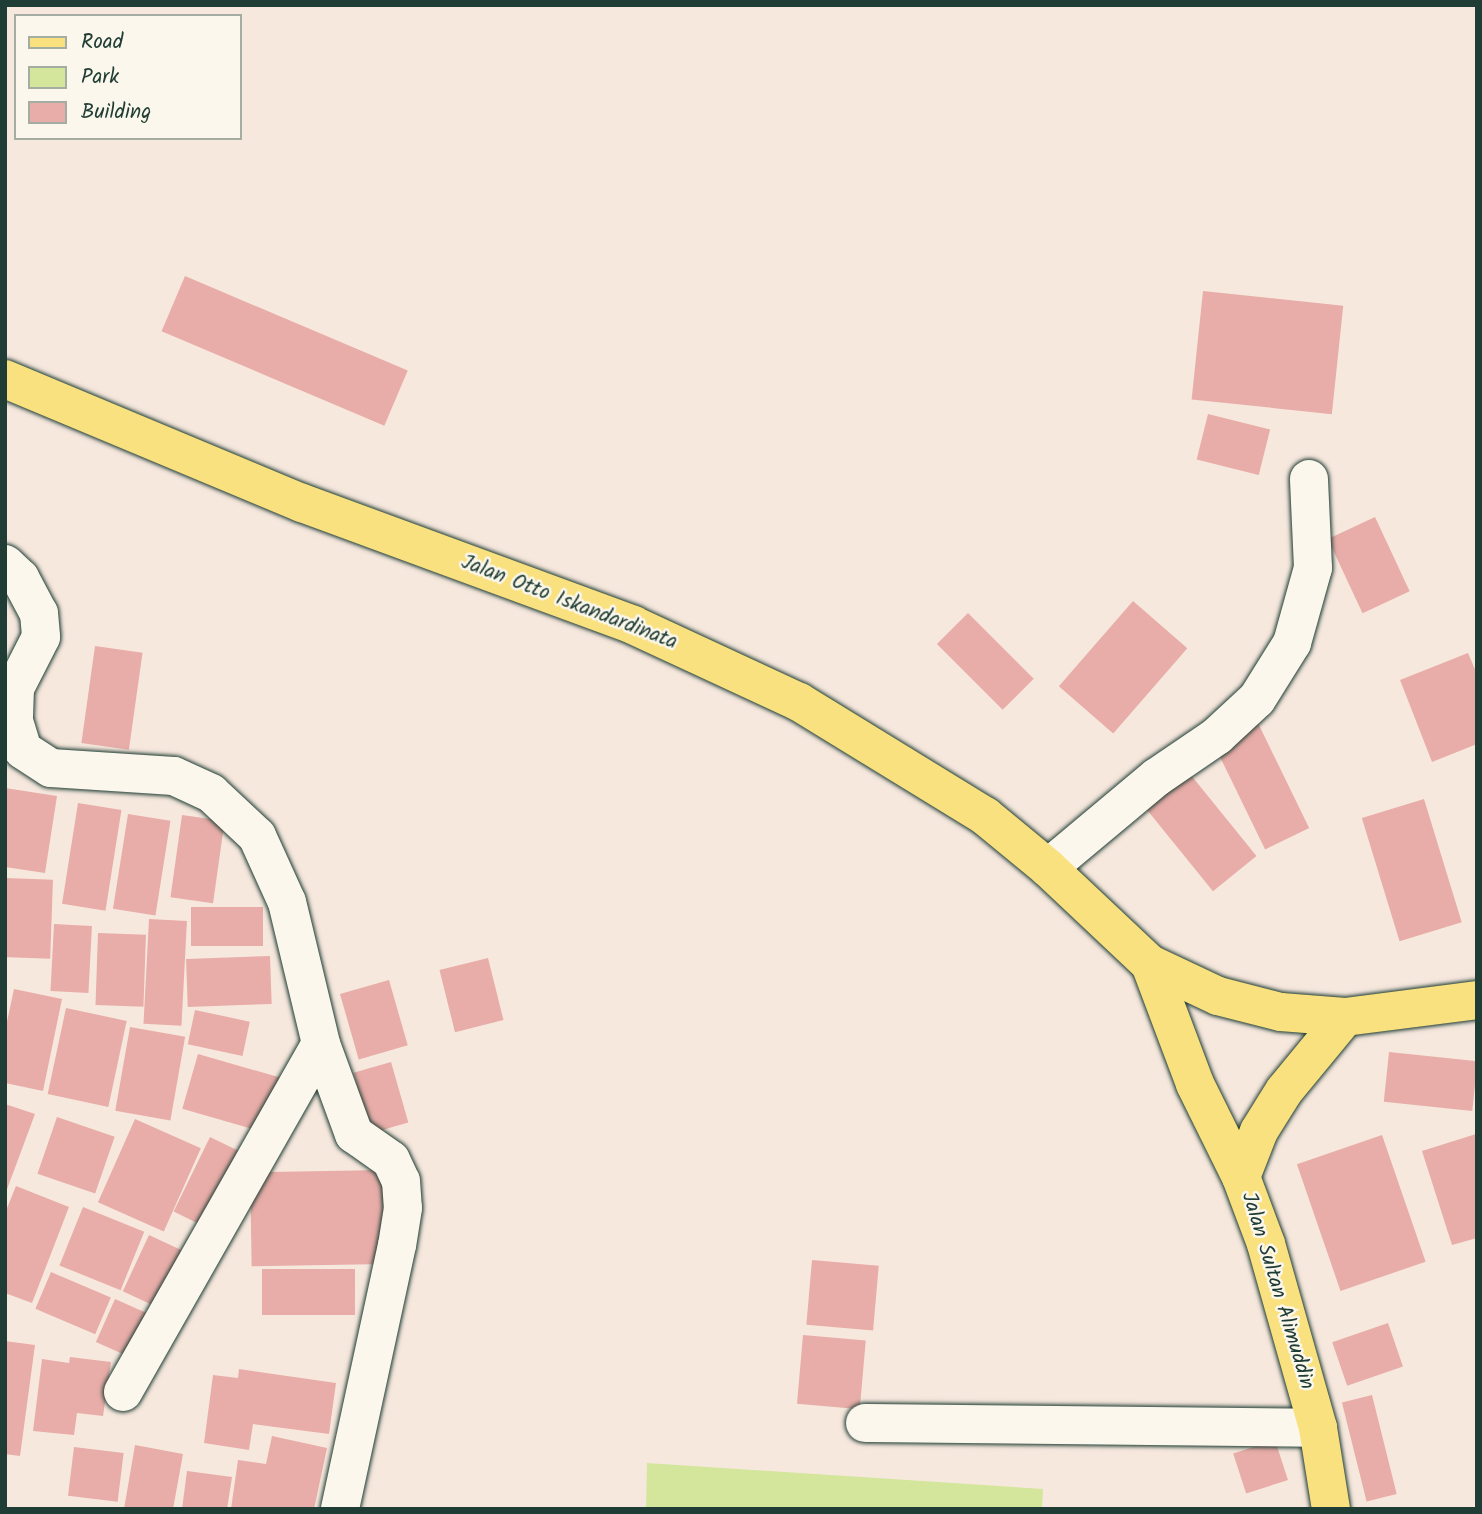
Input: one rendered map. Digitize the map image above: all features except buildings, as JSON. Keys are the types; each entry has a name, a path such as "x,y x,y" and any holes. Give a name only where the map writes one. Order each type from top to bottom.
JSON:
{"main road":[{"name":"Jalan Otto Iskandardinata","path":"5,379 278,493 634,625 799,702 870,743 985,816 1048,868 1150,964"},
{"path":"1150,964 1218,996 1281,1012 1345,1017 1477,1000"},
{"name":"Jalan Sultan Alimuddin","path":"1150,964 1195,1084 1241,1177 1266,1244 1318,1428 1331,1509"},
{"path":"1241,1177 1259,1131 1284,1091 1345,1017"}],"street":[{"path":"1048,868 1157,777 1217,736 1257,699 1292,643 1313,568 1309,479"},
{"path":"5,564 20,578 39,612 41,637 16,688 14,722 23,750 51,768 174,776 195,783 236,812 257,836 274,867 321,1044 355,1134 391,1160 401,1181 403,1208 340,1509"},
{"path":"123,1392 321,1044"},
{"path":"865,1423 1318,1428"}],"green space":[{"path":"647,1463 1043,1489 1042,1509 646,1509"}]}
